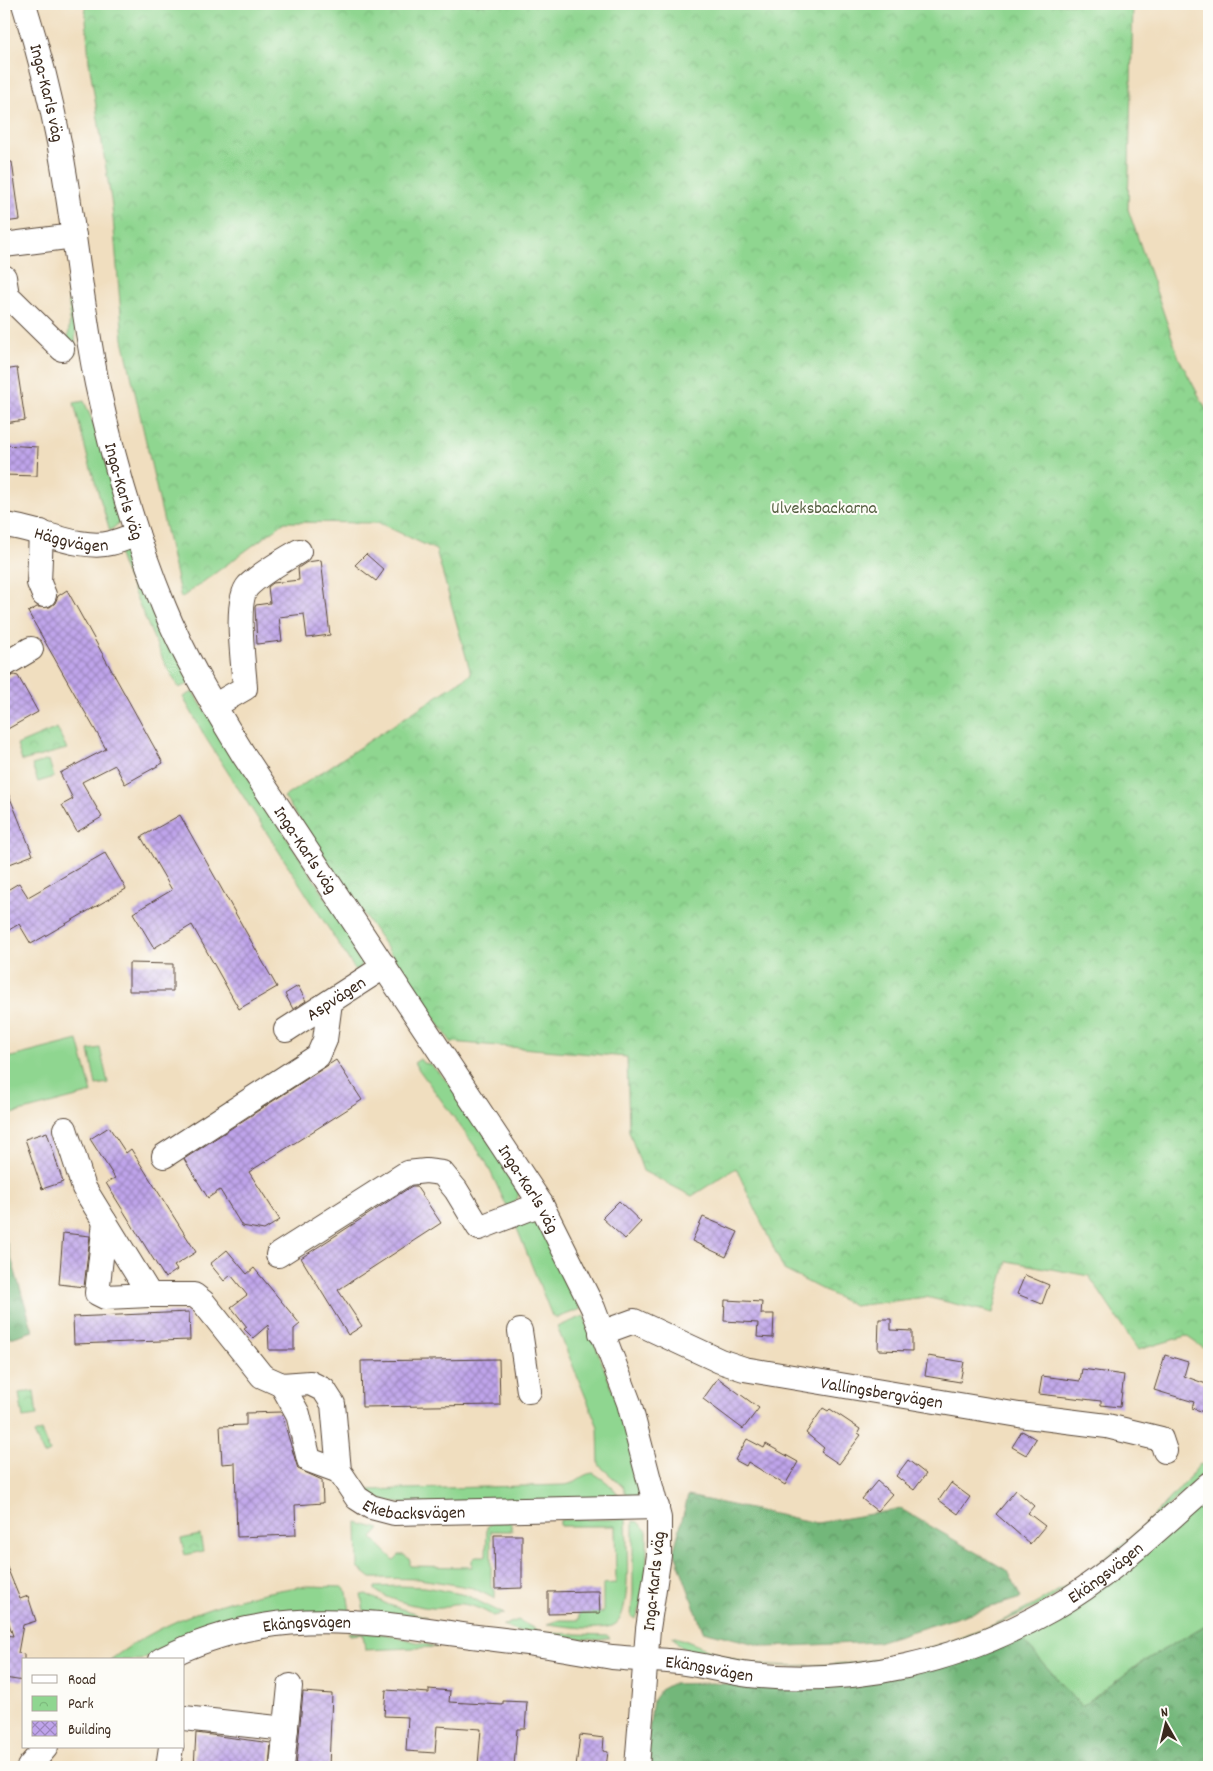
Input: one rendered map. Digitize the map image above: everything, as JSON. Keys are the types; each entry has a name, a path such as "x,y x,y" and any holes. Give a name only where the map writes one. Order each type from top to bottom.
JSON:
{"street":[{"name":"Inga-Karls väg","path":"24,4 48,89 99,392 137,534 165,609 214,706 243,754 542,1204 593,1308 630,1402 657,1508 659,1555 645,1658 637,1767"},
{"path":"4,245 74,236"},
{"path":"4,277 7,295 62,349"},
{"name":"Häggvägen","path":"4,525 24,527 84,544 110,544 137,534"},
{"path":"41,532 39,583 44,595"},
{"path":"214,706 249,691 241,615 243,596 247,587 299,551"},
{"path":"4,665 31,649"},
{"name":"Aspvägen","path":"286,1030 385,966"},
{"path":"164,1156 318,1056 325,1040 330,1002"},
{"path":"65,1129 84,1188 150,1295"},
{"path":"278,1255 407,1173 426,1171 442,1173 456,1190 479,1228 542,1204"},
{"path":"105,1222 97,1293 105,1297 194,1295 203,1302 262,1376 282,1385 298,1414 309,1460 339,1471"},
{"name":"Vallingsbergvägen","path":"602,1333 634,1320 720,1361 744,1368 1010,1413 1133,1431 1161,1439 1165,1451"},
{"path":"520,1331 529,1391"},
{"name":"Ekebacksvägen","path":"282,1385 310,1383 324,1390 333,1404 339,1471 357,1498 370,1507 394,1513 657,1508"},
{"name":"Ekängsvägen","path":"166,1658 206,1640 250,1628 284,1622 325,1619 378,1622 613,1657 645,1658 691,1664 720,1671 750,1675 812,1678 874,1673 945,1656 1014,1629 1086,1588 1209,1484"},
{"path":"282,1767 290,1686"},
{"path":"185,1718 286,1728"},
{"path":"29,1767 45,1748"},
{"path":"168,1767 171,1748"}],"green space":[{"name":"Ulveksbackarna","path":"85,4 1133,4 1128,209 1179,358 1209,415 1209,1352 1186,1336 1138,1350 1089,1276 1007,1261 993,1313 926,1297 854,1306 784,1270 736,1168 692,1196 643,1171 629,1131 627,1057 451,1042 284,797 471,674 436,550 379,523 285,522 181,598 123,339 112,206 89,62"},
{"path":"71,282 76,319 75,354 71,355 67,349 70,317 67,283"},
{"path":"84,401 98,434 121,515 120,522 110,531 88,459 74,403"},
{"path":"127,550 132,553 190,683 179,688 164,662 123,567 118,552"},
{"path":"193,692 361,952 361,965 356,971 207,740 183,697"},
{"path":"57,728 67,749 22,761 17,745"},
{"path":"49,760 54,777 38,782 32,765"},
{"path":"78,1040 92,1093 4,1116 4,1059"},
{"path":"100,1048 108,1083 96,1085 89,1050"},
{"path":"420,1059 423,1063 430,1064 460,1094 519,1191 517,1199 513,1204 507,1207 485,1160 414,1063"},
{"path":"532,1221 543,1225 581,1309 557,1318 552,1316 516,1226"},
{"path":"4,1234 33,1331 4,1340"},
{"path":"584,1316 630,1435 642,1489 636,1498 629,1499 623,1487 599,1465 598,1427 557,1327"},
{"path":"34,1391 37,1416 23,1418 19,1393"},
{"path":"41,1431 50,1452 44,1455 34,1434"},
{"path":"1200,1464 1209,1468 1129,1542 1044,1604 942,1648 852,1666 793,1666 874,1660 928,1648 981,1630 1031,1606 1078,1578 1122,1544 1163,1506"},
{"path":"593,1473 610,1485 623,1503 418,1506 373,1499 365,1490 565,1485"},
{"path":"688,1496 817,1523 901,1509 1008,1571 1021,1598 877,1642 768,1647 703,1631 674,1550"},
{"path":"1209,1499 1209,1623 1139,1664 1082,1707 1021,1638"},
{"path":"626,1519 626,1595 619,1620 612,1626 597,1628 547,1624 559,1620 579,1620 579,1613 603,1613 603,1584 616,1583 615,1526 560,1526 560,1520"},
{"path":"511,1521 512,1531 491,1531 491,1587 495,1590 495,1599 473,1588 445,1583 419,1579 371,1578 358,1568 357,1523 380,1529 372,1538 394,1560 399,1555 404,1555 410,1560 410,1566 472,1567 472,1560 476,1556 486,1556 487,1527 493,1522"},
{"path":"633,1521 638,1522 647,1531 645,1589 635,1619 631,1616 633,1594"},
{"path":"200,1535 203,1551 185,1555 181,1539"},
{"path":"306,1586 343,1587 347,1592 350,1611 160,1649 144,1658 113,1658 155,1632 203,1610 254,1595"},
{"path":"375,1587 425,1587 466,1595 504,1614 493,1616 463,1604 453,1604 445,1608 417,1606 397,1601 375,1590"},
{"path":"366,1594 389,1605 427,1617 364,1611 361,1595"},
{"path":"518,1620 543,1633 607,1635 610,1638 599,1640 529,1635 502,1626"},
{"path":"1209,1623 1209,1767 644,1767 653,1700 660,1690 671,1684 712,1683 790,1689 1021,1638 1082,1707 1139,1664"},
{"path":"348,1632 385,1634 437,1647 365,1650 363,1634 350,1635"},
{"path":"672,1636 740,1661 793,1666 758,1666 698,1656 681,1647"}],"building":[{"path":"4,162 12,162 20,220 4,222"},
{"path":"17,368 25,420 4,423 4,370"},
{"path":"4,445 38,447 37,476 4,475"},
{"path":"366,554 384,570 376,581 355,565"},
{"path":"321,560 330,635 307,638 304,614 279,617 282,641 257,644 255,607 256,605 270,603 268,587 273,583 299,580 298,568 307,562"},
{"path":"67,590 163,763 125,784 115,765 82,782 102,817 77,832 62,805 73,799 60,773 106,749 28,612 37,607 50,607 55,603 58,596"},
{"path":"14,675 18,676 38,712 4,731 4,679"},
{"path":"4,783 33,855 7,865 4,856"},
{"path":"180,815 277,987 239,1009 192,925 154,948 133,913 172,890 141,837"},
{"path":"105,853 126,889 31,944 19,924 4,933 4,892 19,883 28,897"},
{"path":"129,963 173,964 173,991 129,991"},
{"path":"298,986 306,1001 293,1009 285,994"},
{"path":"336,1060 362,1100 249,1172 280,1220 264,1230 242,1226 220,1190 208,1198 184,1159"},
{"path":"109,1127 126,1153 131,1149 196,1252 174,1266 177,1270 165,1278 106,1183 115,1178 90,1139"},
{"path":"47,1132 63,1182 42,1189 25,1139"},
{"path":"412,1186 416,1186 441,1223 338,1290 362,1326 348,1335 301,1258"},
{"path":"619,1201 641,1222 625,1239 602,1218"},
{"path":"703,1217 738,1232 726,1257 692,1241"},
{"path":"63,1233 90,1236 84,1287 59,1284"},
{"path":"227,1250 247,1274 254,1268 300,1324 294,1329 294,1350 269,1350 268,1325 253,1338 244,1329 247,1327 231,1307 247,1295 231,1275 224,1281 210,1264"},
{"path":"1025,1275 1049,1285 1042,1304 1017,1294"},
{"path":"725,1300 762,1302 761,1314 774,1314 773,1338 757,1337 758,1323 724,1321"},
{"path":"189,1312 190,1340 74,1344 73,1317"},
{"path":"879,1319 891,1319 891,1330 912,1331 912,1351 878,1350"},
{"path":"1165,1355 1188,1362 1184,1376 1209,1385 1209,1414 1192,1408 1194,1402 1154,1390"},
{"path":"928,1356 964,1362 960,1382 925,1376"},
{"path":"499,1359 500,1405 362,1407 361,1361"},
{"path":"1082,1369 1124,1375 1120,1407 1101,1405 1101,1401 1039,1394 1042,1376 1080,1381"},
{"path":"718,1378 759,1408 743,1429 703,1399"},
{"path":"823,1408 828,1411 830,1409 860,1429 858,1433 861,1435 839,1464 821,1452 824,1448 806,1433"},
{"path":"281,1412 298,1469 322,1480 323,1503 295,1505 296,1535 237,1537 235,1463 222,1464 220,1426 246,1425 246,1413"},
{"path":"1022,1431 1036,1439 1026,1455 1012,1447"},
{"path":"747,1439 764,1448 766,1444 798,1462 785,1485 748,1462 746,1466 735,1460"},
{"path":"908,1460 926,1474 914,1490 896,1476"},
{"path":"877,1481 892,1494 877,1511 862,1499"},
{"path":"951,1483 970,1497 958,1514 939,1500"},
{"path":"1016,1490 1034,1506 1028,1513 1045,1526 1030,1544 996,1514"},
{"path":"494,1535 522,1535 522,1588 495,1589"},
{"path":"4,1560 20,1599 28,1596 36,1621 23,1625 18,1653 24,1654 24,1658 22,1658 22,1681 4,1678 4,1635 13,1636 4,1608"},
{"path":"599,1591 600,1613 548,1614 548,1592"},
{"path":"429,1689 450,1691 449,1702 503,1705 503,1701 527,1702 525,1729 517,1729 514,1767 478,1765 481,1729 437,1726 435,1753 406,1751 408,1717 384,1716 386,1690 429,1693"},
{"path":"303,1692 332,1694 329,1767 296,1767"},
{"path":"196,1733 271,1743 269,1767 245,1767 207,1762 206,1767 194,1767"},
{"path":"580,1735 604,1738 603,1751 608,1752 606,1767 576,1767"}]}
